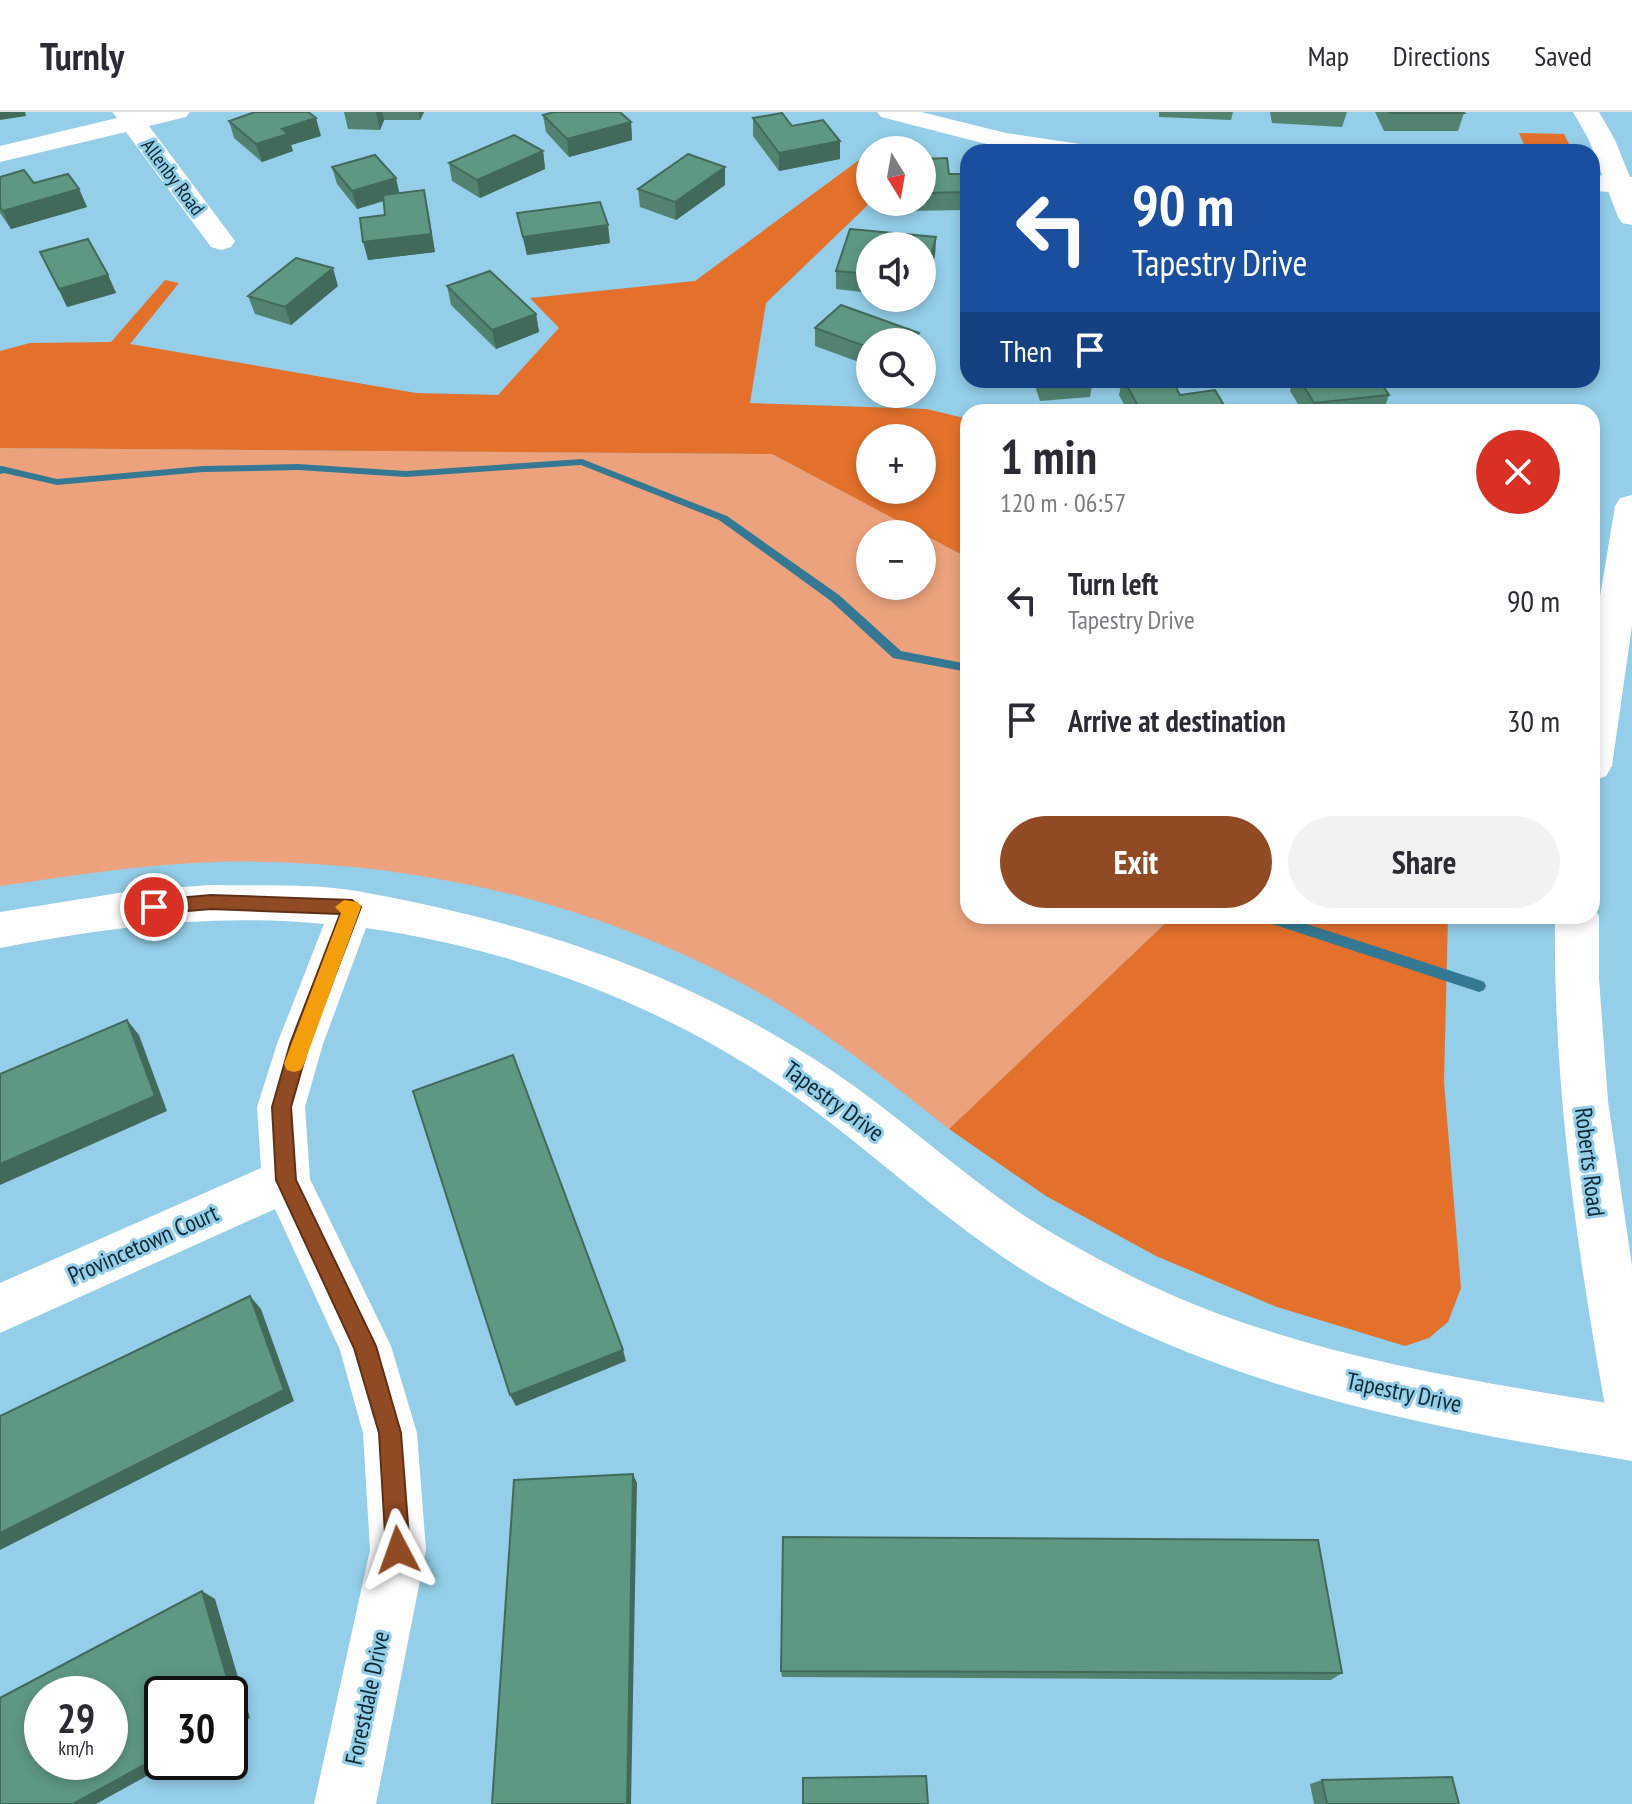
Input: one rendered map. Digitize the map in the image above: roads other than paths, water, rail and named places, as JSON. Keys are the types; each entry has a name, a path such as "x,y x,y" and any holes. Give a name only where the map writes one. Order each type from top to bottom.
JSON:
{"street":[{"path":"0,154 129,118 177,112"},
{"path":"890,112 1026,144"},
{"path":"1586,112 1626,185 1632,217"},
{"name":"Allenby Road","path":"129,118 221,241"},
{"path":"1600,183 1626,185"},
{"path":"1600,714 1632,506"},
{"name":"Tapestry Drive","path":"0,930 97,912 211,902 352,907 450,927 553,954 652,992 745,1038 818,1087 995,1224 1070,1270 1155,1314 1258,1355 1376,1388 1632,1434"},
{"name":"Forestdale Drive","path":"345,1804 398,1550 390,1433 365,1346 286,1180 281,1107 300,1044 352,907"},
{"name":"Roberts Road","path":"1577,924 1575,993 1582,1097 1597,1220 1632,1406"},
{"name":"Provincetown Court","path":"0,1308 286,1180"}],"waterway":[{"path":"0,471 57,482 203,469 298,467 406,474 582,462 723,518 835,598 897,655 960,667"},
{"path":"1289,924 1479,986"}]}
